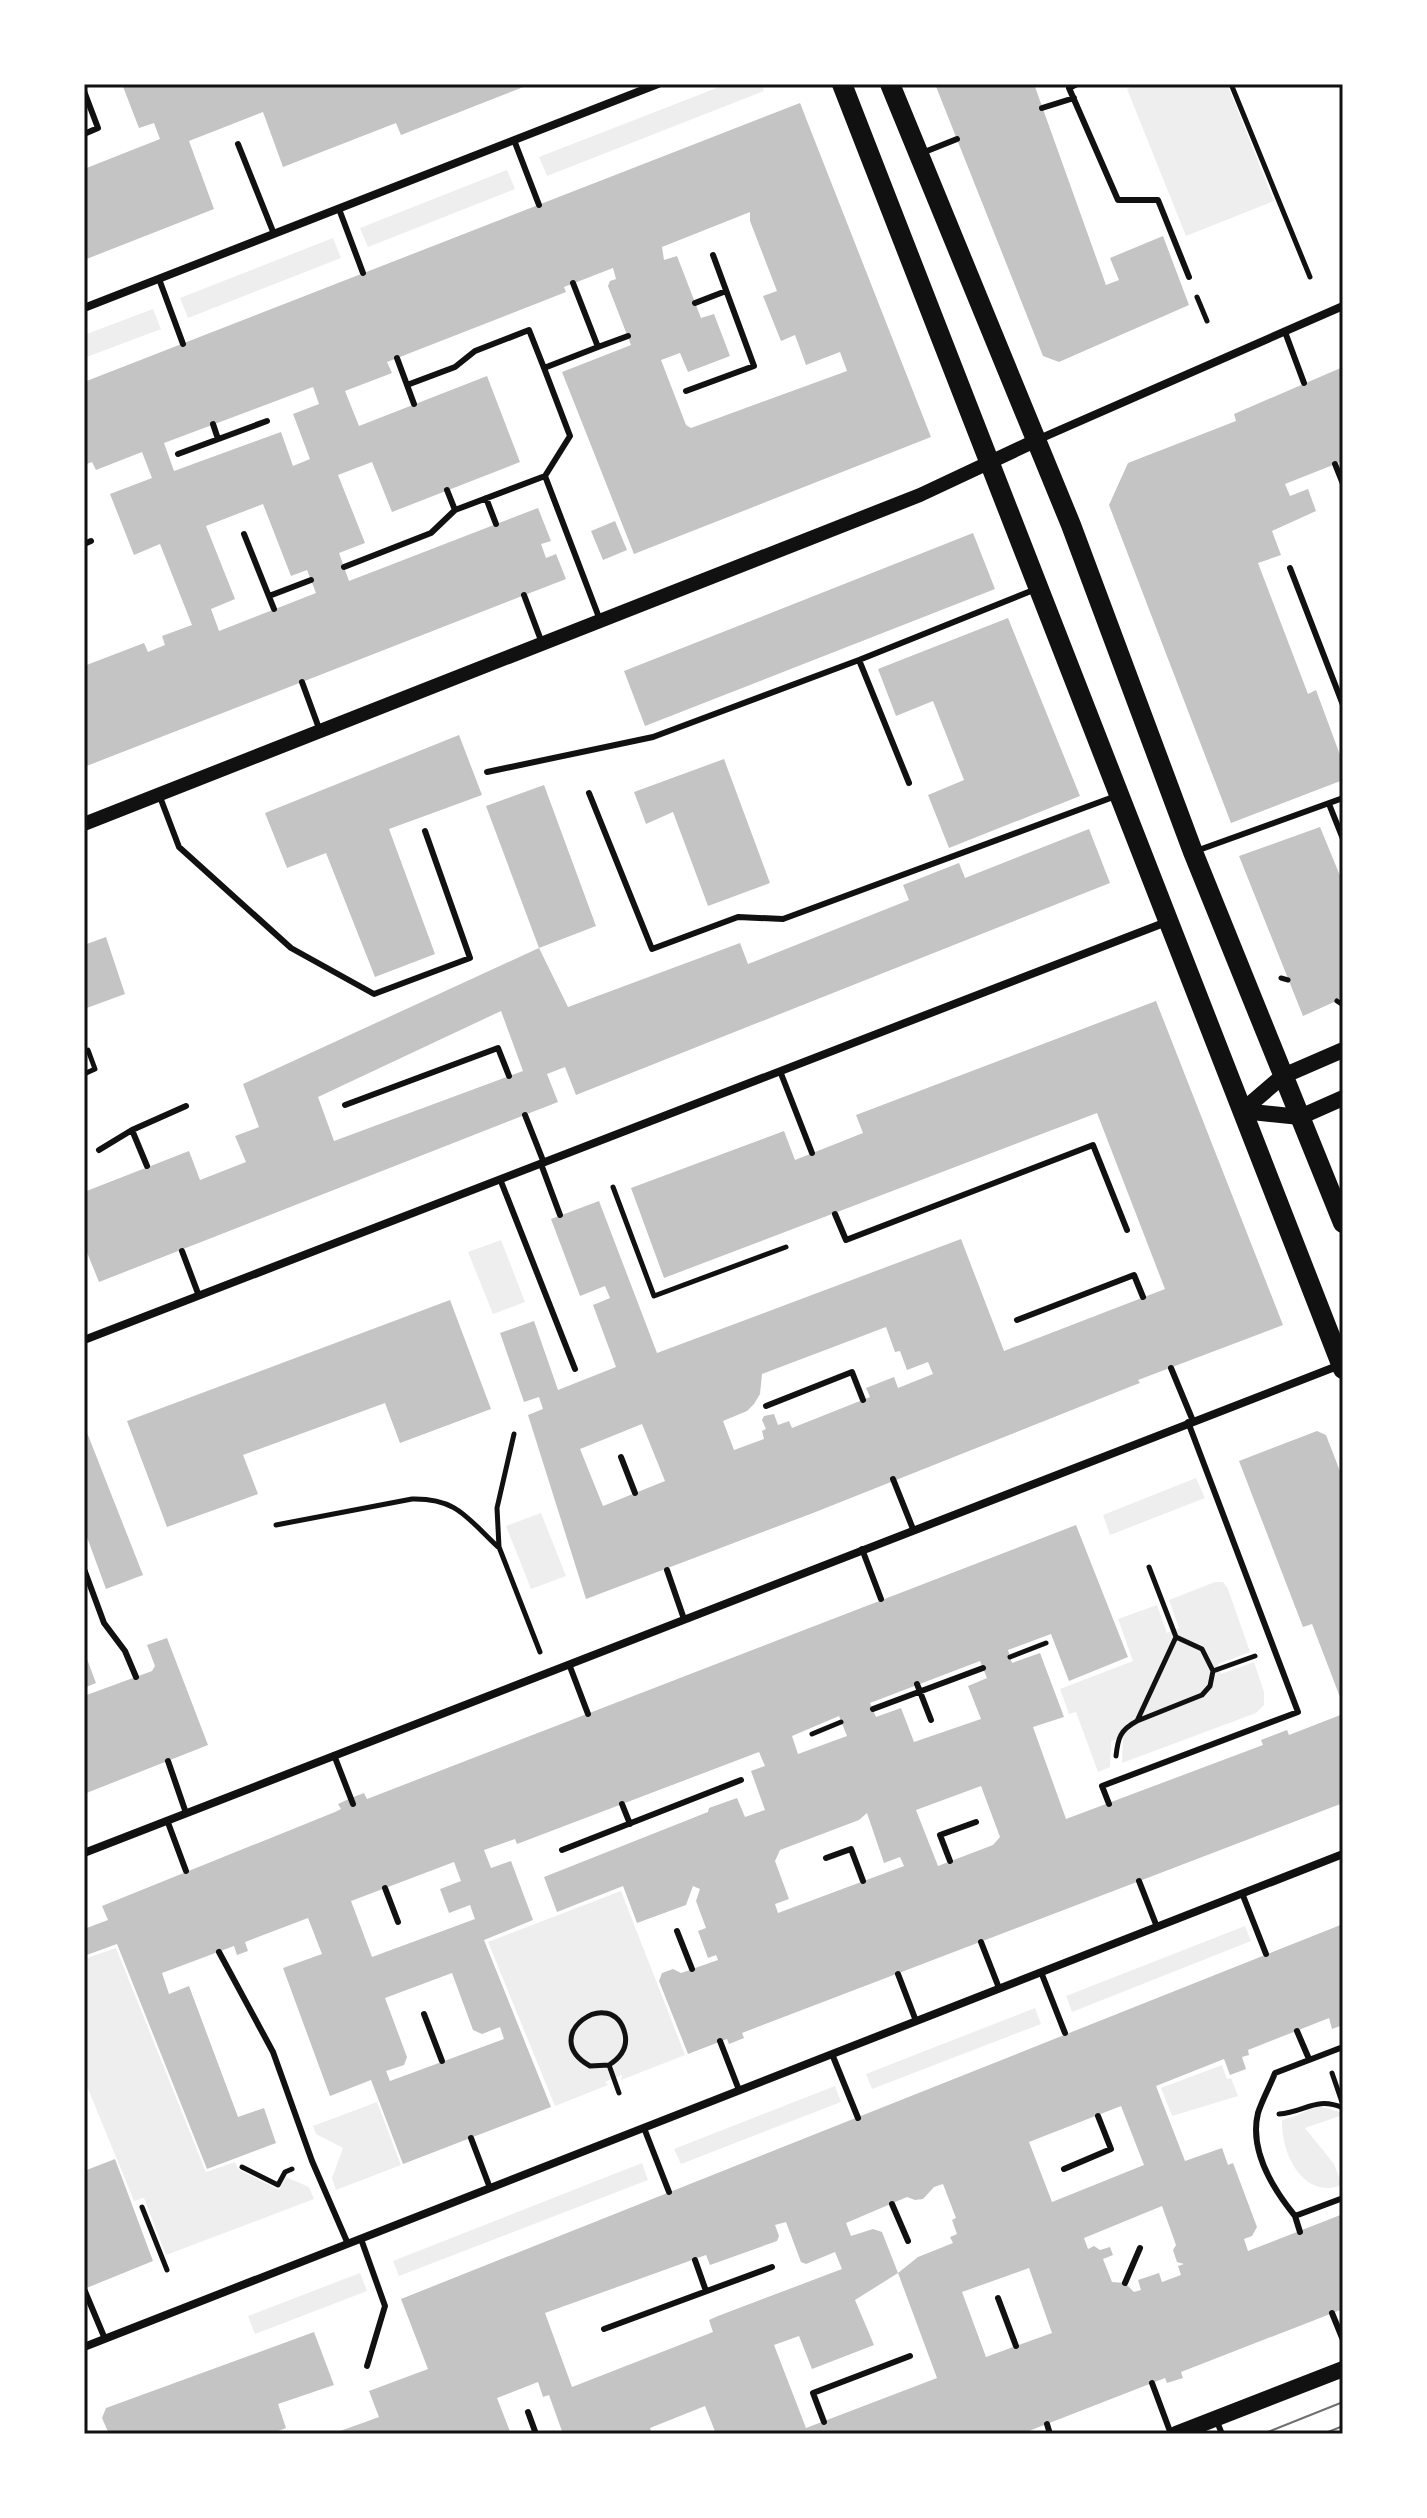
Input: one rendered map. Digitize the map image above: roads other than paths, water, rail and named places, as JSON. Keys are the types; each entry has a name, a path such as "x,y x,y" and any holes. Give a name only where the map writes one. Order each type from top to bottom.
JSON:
{"main road":[{"path":"842,84 1342,1367"},
{"path":"890,84 1071,525 1193,852 1343,1223"},
{"path":"1242,1111 1283,1076 1343,1050"},
{"path":"1242,1111 1300,1117 1343,1098"},
{"path":"1174,2434 1219,2426 1343,2369"}],"street":[{"path":"84,308 658,84"},
{"path":"84,824 906,501 1343,306"},
{"path":"84,1340 1169,920"},
{"path":"84,1853 1190,1421 1342,1367"},
{"path":"84,2347 1343,1854"}],"lane":[{"path":"1077,84 1068,86 1118,200 1158,200 1189,277"},
{"path":"84,91 98,128 84,134"},
{"path":"1042,108 1074,98"},
{"path":"919,154 957,139"},
{"path":"514,140 539,205"},
{"path":"238,144 274,234"},
{"path":"339,209 363,273"},
{"path":"686,391 754,366 713,255"},
{"path":"159,279 183,344"},
{"path":"573,283 598,347"},
{"path":"695,303 726,291"},
{"path":"344,567 431,533 455,510 545,476 570,436 529,330 475,351 455,367 407,385"},
{"path":"1285,332 1304,383"},
{"path":"544,368 628,336"},
{"path":"397,358 414,404"},
{"path":"178,454 267,421"},
{"path":"213,424 218,439"},
{"path":"1335,464 1343,484"},
{"path":"545,476 600,620"},
{"path":"447,490 455,510"},
{"path":"486,498 496,524"},
{"path":"244,534 274,609"},
{"path":"1290,568 1343,705"},
{"path":"269,596 311,580"},
{"path":"487,772 653,737 1040,588"},
{"path":"524,595 542,643"},
{"path":"859,660 909,783"},
{"path":"302,682 320,731"},
{"path":"589,793 652,949 738,917 783,919 1120,794"},
{"path":"159,795 179,847 291,948 374,994 470,958 425,831"},
{"path":"1193,852 1343,798"},
{"path":"1329,804 1343,839"},
{"path":"345,1105 498,1048 509,1076"},
{"path":"780,1071 812,1153"},
{"path":"99,1150 132,1130 186,1106"},
{"path":"525,1115 560,1215"},
{"path":"132,1130 147,1166"},
{"path":"835,1214 846,1240 1093,1145 1127,1230"},
{"path":"500,1179 575,1369"},
{"path":"182,1251 199,1296"},
{"path":"1017,1320 1134,1275 1143,1297"},
{"path":"1109,1804 1102,1786 1298,1712 1171,1368"},
{"path":"766,1406 852,1372 863,1400"},
{"path":"621,1457 635,1493"},
{"path":"893,1479 913,1529"},
{"path":"862,1549 881,1599"},
{"path":"84,1569 104,1623 125,1651 136,1677"},
{"path":"667,1570 684,1619"},
{"path":"569,1664 588,1714"},
{"path":"873,1709 918,1688 983,1668"},
{"path":"918,1688 931,1720"},
{"path":"334,1755 353,1804"},
{"path":"168,1761 186,1813"},
{"path":"562,1850 741,1780"},
{"path":"622,1804 630,1824"},
{"path":"167,1820 186,1871"},
{"path":"950,1861 940,1835 976,1822"},
{"path":"826,1858 851,1849 863,1881"},
{"path":"1139,1881 1157,1927"},
{"path":"385,1888 398,1922"},
{"path":"1242,1893 1266,1954"},
{"path":"677,1931 692,1969"},
{"path":"981,1942 999,1988"},
{"path":"219,1952 273,2052 312,2161 348,2244"},
{"path":"1041,1972 1065,2033"},
{"path":"898,1974 916,2021"},
{"path":"424,2014 442,2061"},
{"path":"1297,2031 1309,2059"},
{"path":"720,2041 739,2090"},
{"path":"1300,2232 1295,2216 1274,2189 1257,2142 1258,2114 1275,2073 1343,2047"},
{"path":"832,2054 858,2118"},
{"path":"1064,2169 1111,2149 1098,2116"},
{"path":"644,2128 669,2192"},
{"path":"471,2138 490,2188"},
{"path":"1295,2216 1343,2198"},
{"path":"892,2204 908,2241"},
{"path":"361,2239 385,2306 367,2366"},
{"path":"1125,2283 1140,2248"},
{"path":"695,2260 706,2291"},
{"path":"604,2329 772,2267"},
{"path":"84,2289 105,2339"},
{"path":"998,2298 1016,2346"},
{"path":"1332,2313 1343,2340"},
{"path":"824,2422 813,2393 910,2356"},
{"path":"1152,2383 1174,2434"},
{"path":"528,2412 536,2434"},
{"path":"1047,2424 1050,2434"}],"tram line":[{"path":"1263,2434 1343,2402"},
{"path":"1323,2434 1343,2426"}]}
